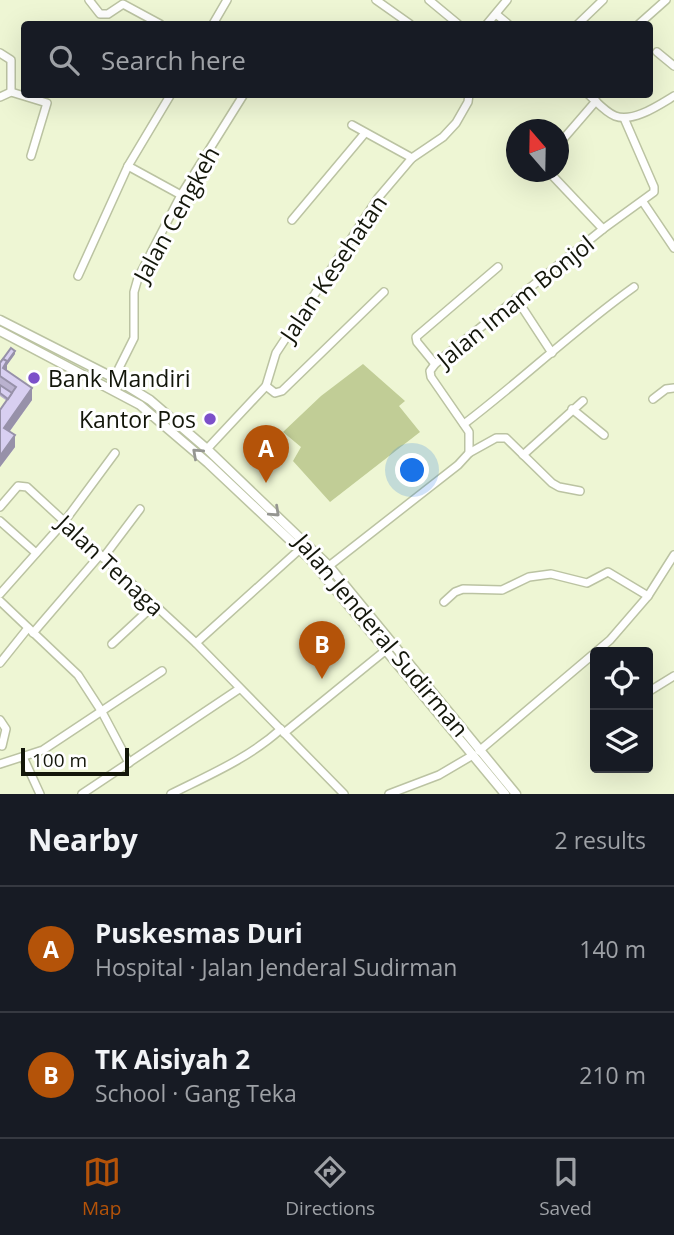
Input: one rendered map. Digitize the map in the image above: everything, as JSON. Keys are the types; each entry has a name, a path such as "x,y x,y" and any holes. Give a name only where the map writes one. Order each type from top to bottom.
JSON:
{"street":[{"path":"89,0 100,14 108,14 123,4 154,21"},
{"path":"215,21 227,0"},
{"path":"376,0 406,21"},
{"path":"429,0 454,21"},
{"path":"581,21 603,0"},
{"path":"642,21 666,0"},
{"path":"490,21 503,1"},
{"path":"496,14 504,21"},
{"path":"657,52 674,66"},
{"path":"0,53 10,60 10,92"},
{"path":"0,97 10,92 21,95"},
{"path":"593,98 612,115 624,118 653,108 674,96"},
{"path":"30,98 47,103 31,156"},
{"path":"78,276 128,166 169,98"},
{"name":"Jalan Cengkeh","path":"114,377 134,338 134,292 138,278 181,195 242,98"},
{"name":"Jalan Kesehatan","path":"207,449 266,386 276,353 378,198 412,158 450,130 468,98"},
{"path":"569,132 596,101"},
{"path":"624,118 654,187 654,192 643,202 674,248"},
{"path":"352,125 412,158"},
{"path":"292,220 365,133"},
{"path":"128,166 181,195"},
{"path":"558,182 603,229"},
{"name":"Jalan Imam Bonjol","path":"469,453 469,432 431,377 430,371 435,364 516,298 603,229 643,202"},
{"path":"435,364 416,337 498,267"},
{"path":"464,424 634,287"},
{"path":"266,386 275,393 282,391 384,292"},
{"path":"516,298 552,353"},
{"name":"Jalan Jenderal Sudirman","path":"0,320 114,377 150,400 207,449 329,566 403,656 505,794"},
{"name":"Jalan Jenderal Sudirman","path":"0,331 119,392 168,428 322,573 364,627 516,794"},
{"path":"653,400 666,389 674,388"},
{"path":"523,455 583,401"},
{"path":"572,409 604,435"},
{"path":"168,428 174,421"},
{"path":"329,566 458,466 469,453 501,436 552,483 580,491"},
{"path":"0,594 64,522 115,453"},
{"name":"Jalan Tenaga","path":"0,506 18,486 27,487 196,643 344,794"},
{"path":"0,663 101,557 140,509"},
{"path":"0,521 36,553"},
{"path":"196,643 299,550"},
{"path":"389,794 439,775 476,753 610,640 648,596 674,555"},
{"path":"444,602 463,589 502,590 529,577 551,573 587,583 608,572 648,596"},
{"path":"0,601 78,675 102,712 129,763"},
{"path":"112,644 154,605"},
{"path":"364,627 372,621"},
{"path":"171,794 267,742 386,650"},
{"path":"0,764 43,750 162,671"},
{"path":"653,689 674,676"},
{"path":"82,794 239,689"},
{"path":"0,720 6,729 2,746"},
{"path":"23,757 40,794"}],"green space":[{"path":"363,364 405,401 399,406 420,432 330,502 293,461 301,447 283,432 321,396"}],"building":[{"path":"11,348 15,351 7,362 3,359 0,363"},
{"path":"3,359 7,361 3,368 32,388 4,428 15,435 0,456 0,410 16,387 0,376 0,363"},
{"path":"0,385 12,393 8,399 0,393"}],"place":[{"name":"Bank Mandiri","path":"34,378"},
{"name":"Kantor Pos","path":"210,419"},
{"name":"Puskesmas Duri","path":"266,483"},
{"name":"TK Aisiyah 2","path":"322,679"}]}
